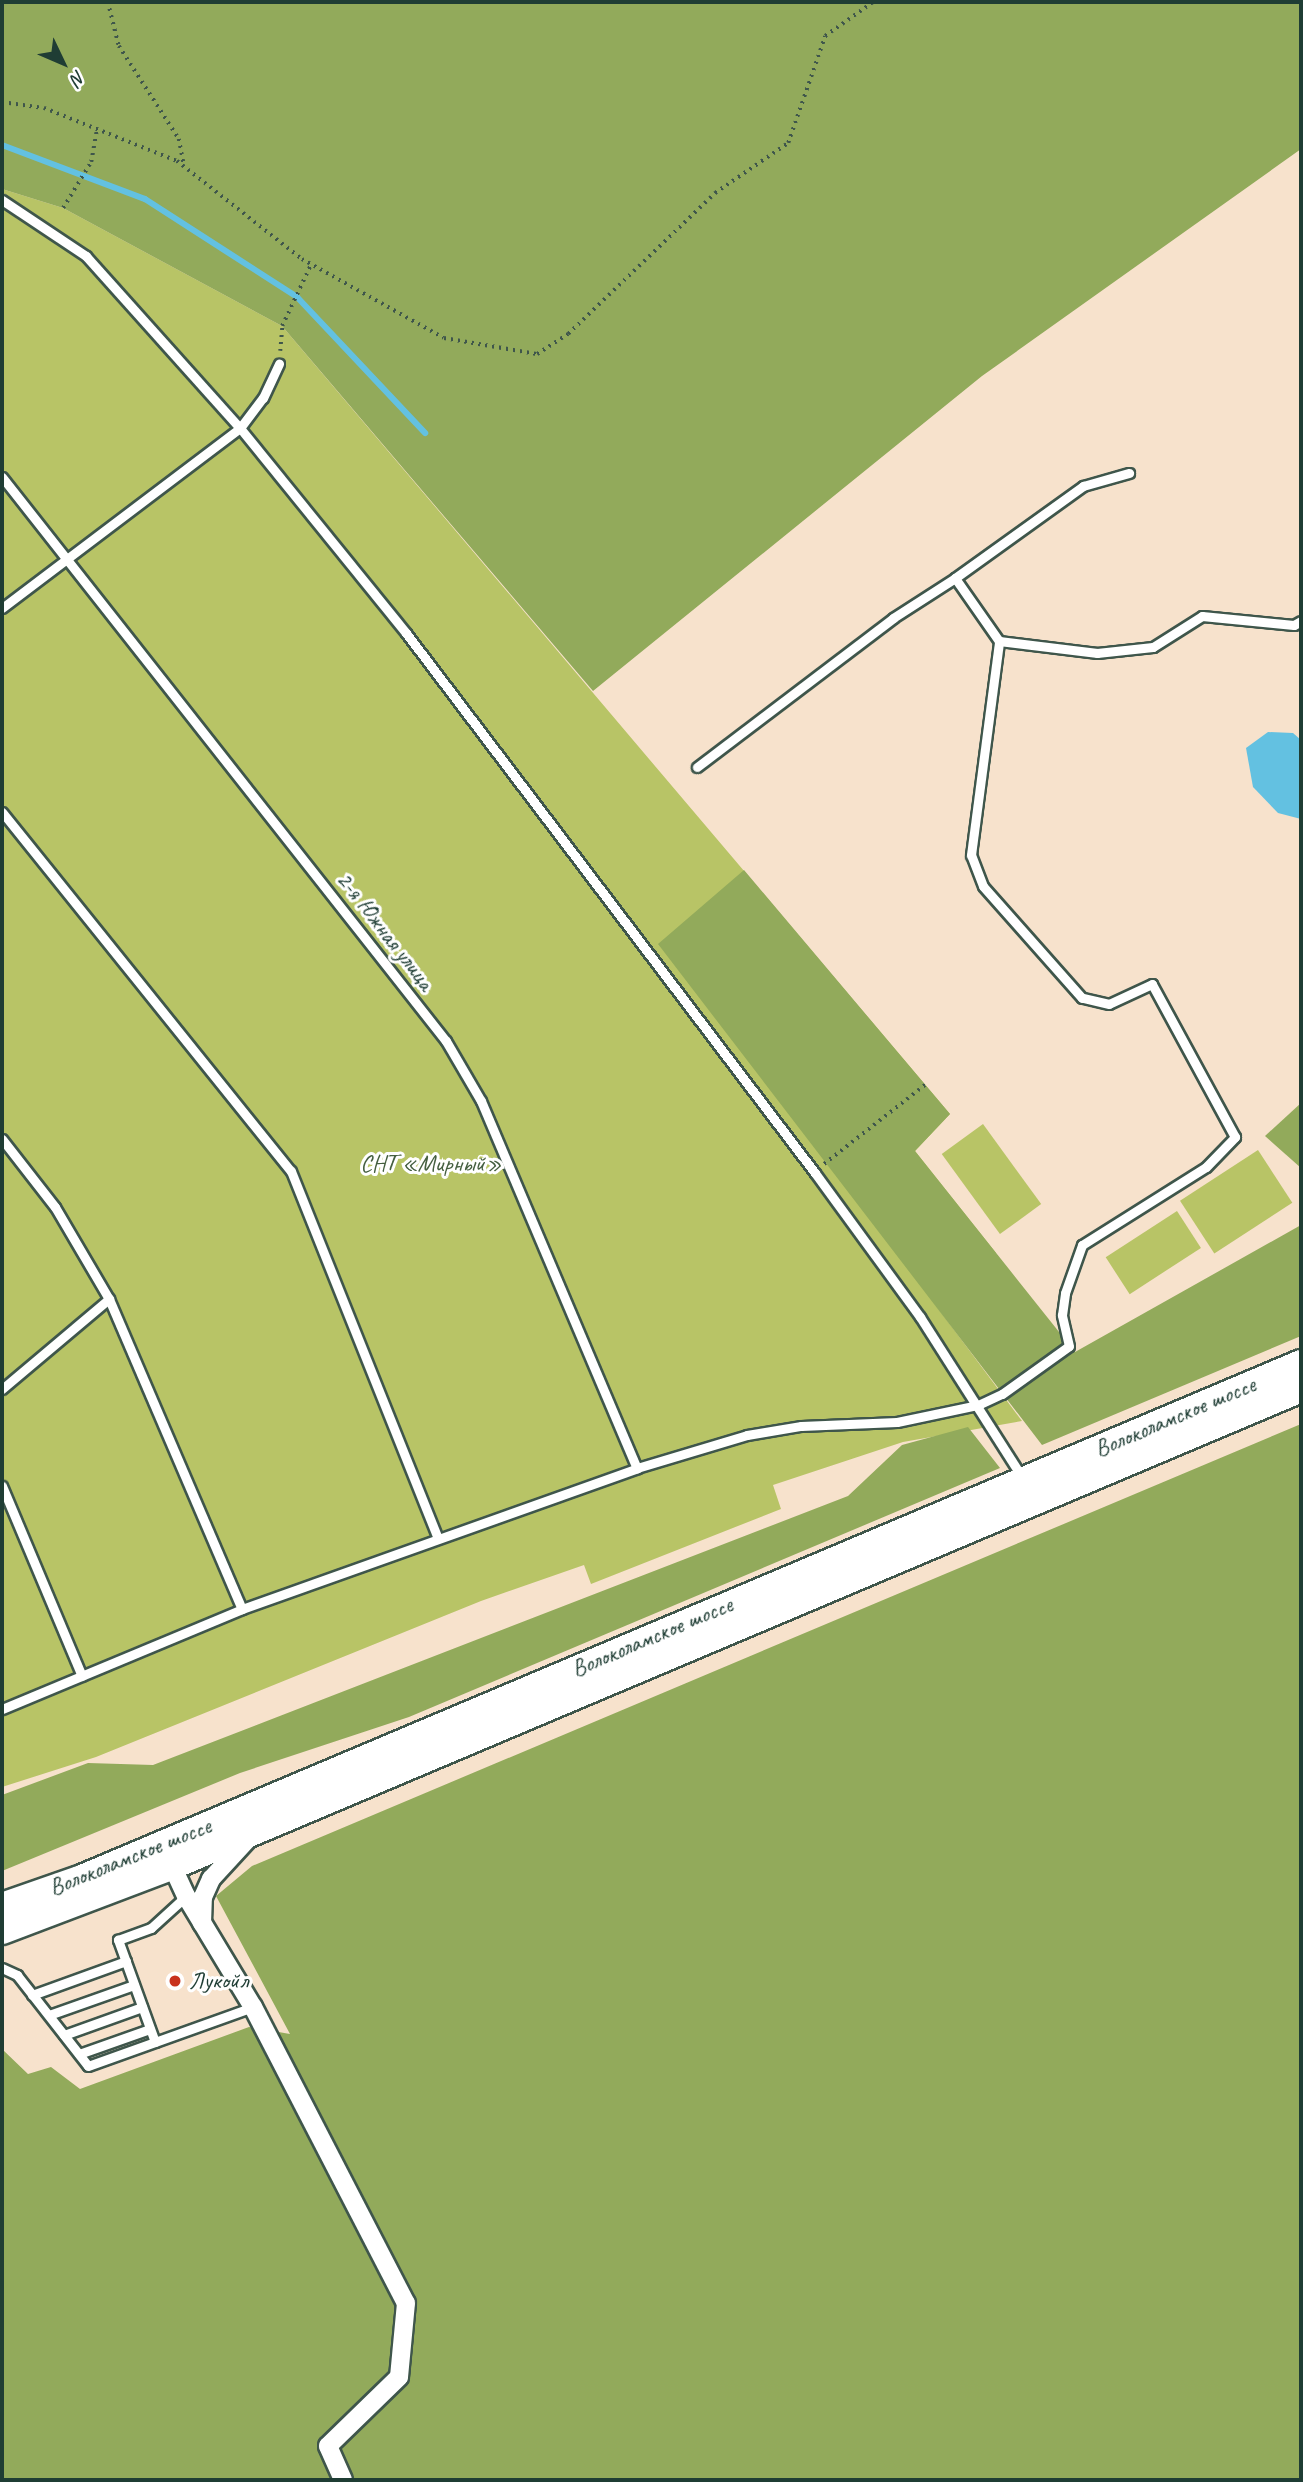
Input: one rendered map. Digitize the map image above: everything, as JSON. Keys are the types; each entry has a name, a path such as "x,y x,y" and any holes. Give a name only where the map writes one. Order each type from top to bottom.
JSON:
{"main road":[{"name":"Волоколамское шоссе","path":"2,1907 261,1828 1029,1491 1301,1364"},
{"name":"Волоколамское шоссе","path":"2,1930 168,1855 1029,1491 1301,1388"}],"street":[{"path":"202,1923 203,1898 211,1878 261,1828"},
{"path":"168,1855 186,1896 253,2007 406,2303 399,2377 328,2446 343,2480"}],"lane":[{"path":"2,200 86,256 240,428 406,633 815,1172 978,1405 1029,1491"},
{"path":"2,608 240,428 263,398 279,363"},
{"path":"697,767 893,618 955,578 1083,486 1129,473"},
{"name":"2-я Южная улица","path":"2,477 68,556 446,1041 481,1101 637,1468"},
{"path":"2,1709 242,1609 437,1536 637,1468 747,1435 801,1426 897,1422 978,1405 1002,1394 1069,1346 1062,1315 1065,1293 1082,1245 1206,1167 1234,1137 1152,984 1109,1003 1082,999 983,886 971,855 999,641 955,578"},
{"path":"999,641 1097,653 1153,646 1202,616 1294,625 1301,621"},
{"path":"2,812 291,1171 437,1536"},
{"path":"2,1139 55,1207 109,1299 242,1609"},
{"path":"2,1389 109,1299"},
{"path":"2,1486 82,1676"},
{"path":"155,2042 118,1940 151,1928 186,1896"},
{"path":"32,1995 126,1961"},
{"path":"2,1968 16,1975 88,2066 253,2007"},
{"path":"48,2015 134,1985"},
{"path":"64,2035 142,2007"},
{"path":"79,2054 150,2029"}],"path":[{"path":"108,2 119,46 179,139 184,166"},
{"path":"2,102 44,108 184,166 311,264 444,338 537,354 568,334 715,193 788,144 825,36 873,2"},
{"path":"63,208 91,162 97,129"},
{"path":"279,363 287,318 311,264"},
{"path":"815,1172 926,1084"}],"green space":[{"path":"2,2 1301,2 1301,149 982,376 593,691 282,326 63,208 2,189"},
{"name":"СНТ «Мирный»","path":"2,189 63,208 282,326 950,1114 915,1151 996,1253 934,1303 1022,1421 903,1442 773,1485 781,1509 591,1584 584,1565 481,1601 96,1757 2,1787"},
{"path":"744,870 950,1114 915,1151 1075,1352 1301,1225 1301,1336 1042,1445 658,944"},
{"path":"1301,1103 1301,1168 1265,1136"},
{"path":"983,1124 1041,1204 1000,1234 942,1154"},
{"path":"1258,1150 1292,1203 1214,1253 1180,1201"},
{"path":"1177,1211 1201,1248 1130,1294 1106,1257"},
{"path":"1301,1424 1301,2480 2,2480 2,2049 28,2074 51,2067 80,2089 249,2027 290,2034 216,1896 252,1866"},
{"path":"968,1427 1000,1468 409,1717 240,1773 2,1871 2,1795 88,1763 153,1765 848,1496 902,1445"}],"water":[{"path":"1268,732 1293,733 1301,740 1301,819 1278,813 1253,787 1246,748"}],"waterway":[{"path":"2,145 145,199 297,297 425,433"}],"place":[{"name":"Лукойл","path":"175,1981"}]}
